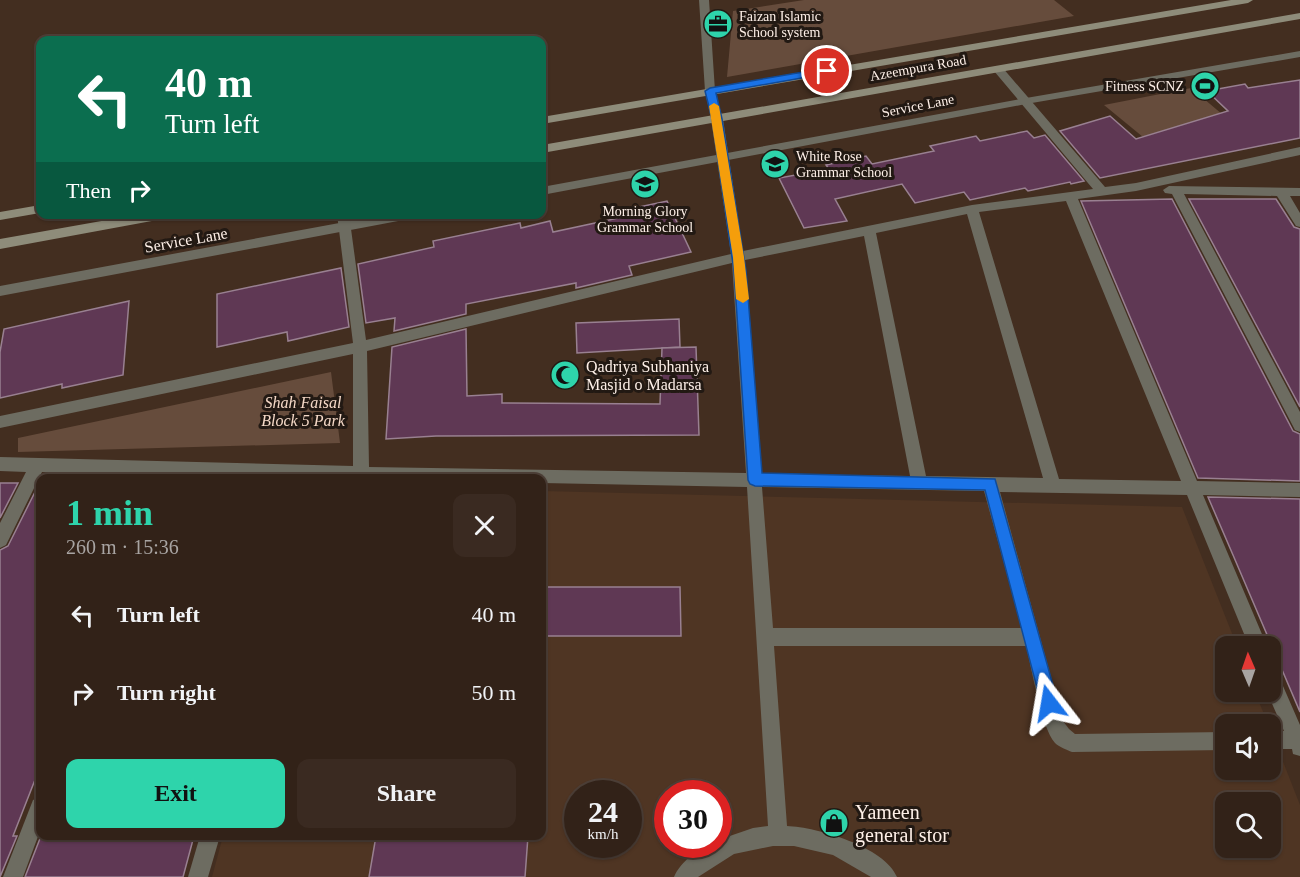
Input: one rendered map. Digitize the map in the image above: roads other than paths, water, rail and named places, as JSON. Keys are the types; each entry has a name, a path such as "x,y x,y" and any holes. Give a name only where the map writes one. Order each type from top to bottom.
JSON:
{"main road":[{"name":"Azeempura Road","path":"546,120 1248,0"},
{"name":"Azeempura Road","path":"546,148 1300,16"},
{"path":"0,216 36,210"},
{"path":"1,246 142,219"}],"street":[{"path":"704,0 710,91 717,119 738,257 778,834"},
{"name":"Service Lane","path":"546,190 1026,101 1300,54"},
{"path":"998,69 1102,191"},
{"path":"0,422 360,347 738,257 870,232 972,209 1136,187 1300,151"},
{"path":"1136,187 1176,191 1300,192"},
{"path":"1176,191 1300,426"},
{"path":"1281,192 1300,223"},
{"path":"1070,195 1254,636"},
{"path":"972,209 1053,485"},
{"name":"Service Lane","path":"0,291 344,221 364,219"},
{"path":"344,221 360,347 362,473"},
{"path":"870,232 919,482"},
{"path":"0,464 170,474"},
{"path":"0,540 37,466"},
{"path":"336,474 418,474"},
{"path":"546,476 1300,490"},
{"path":"990,484 1055,724 1062,736 1072,743 1215,741"},
{"path":"765,637 1033,637"},
{"path":"1281,702 1298,744"},
{"path":"1281,742 1298,744"},
{"path":"13,877 36,817"},
{"path":"684,877 691,869 733,844 778,834 827,842 874,866 887,877"},
{"path":"198,877 209,840"}],"place":[{"name":"Faizan Islamic School system","path":"718,24"},
{"name":"Fitness SCNZ","path":"1205,86"},
{"name":"White Rose Grammar School","path":"775,164"},
{"name":"Morning Glory Grammar School","path":"645,184"},
{"name":"Qadriya Subhaniya Masjid o Madarsa","path":"565,375"},
{"name":"Yameen general stor","path":"834,823"}],"park label":[{"name":"Shah Faisal Block 5 Park","path":"303,411"}]}
